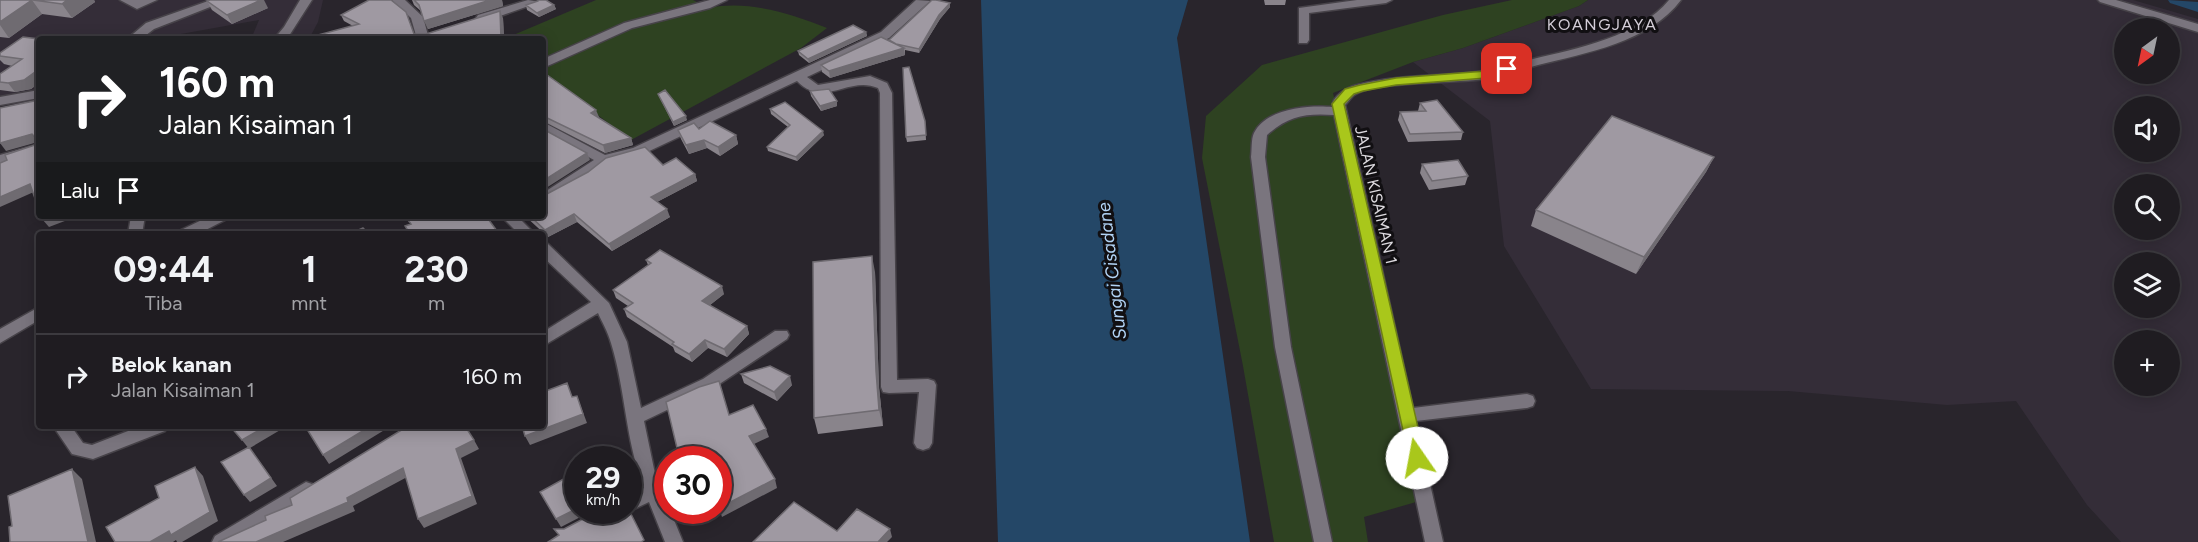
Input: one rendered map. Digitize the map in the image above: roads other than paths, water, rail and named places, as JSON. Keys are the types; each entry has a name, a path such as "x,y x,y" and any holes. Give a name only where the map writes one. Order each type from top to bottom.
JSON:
{"street":[{"path":"126,0 137,5 151,0"},
{"path":"137,36 150,26 222,0"},
{"path":"283,36 306,0"},
{"path":"398,0 417,17 426,36"},
{"path":"546,62 593,39 657,17 721,0"},
{"path":"546,197 585,174 603,160 638,151 885,34 924,1 922,0"},
{"path":"1303,40 1303,5 1386,0"},
{"name":"JALAN KISAIMAN 1","path":"1434,542 1338,104 1350,92 1360,88 1396,82 1486,75 1592,48 1634,31 1667,10 1675,0"},
{"path":"2104,0 2198,28"},
{"path":"467,23 534,2"},
{"path":"799,76 811,88 818,89 870,80 883,86 885,93 889,387 928,385 923,443"},
{"path":"0,101 36,95"},
{"path":"1323,542 1283,347 1258,157 1260,134 1275,120 1294,111 1311,109 1339,112"},
{"path":"546,128 603,160"},
{"path":"0,159 36,149"},
{"path":"192,231 216,219"},
{"path":"513,219 525,231"},
{"path":"546,251 601,303 619,342 633,419 645,469 654,491 642,497"},
{"path":"546,338 601,303"},
{"path":"0,336 36,315"},
{"path":"633,419 709,383 781,335"},
{"path":"1408,416 1527,401"},
{"path":"64,429 78,450 93,452 151,429"},
{"path":"221,542 321,480"},
{"path":"667,524 674,542"}],"water":[{"name":"Sungai Cisadane","path":"981,0 1188,0 1177,38 1250,542 998,542"}],"waterway":[{"path":"2176,0 2198,7"}],"district":[{"name":"KOANGJAYA","path":"1602,24"}]}
